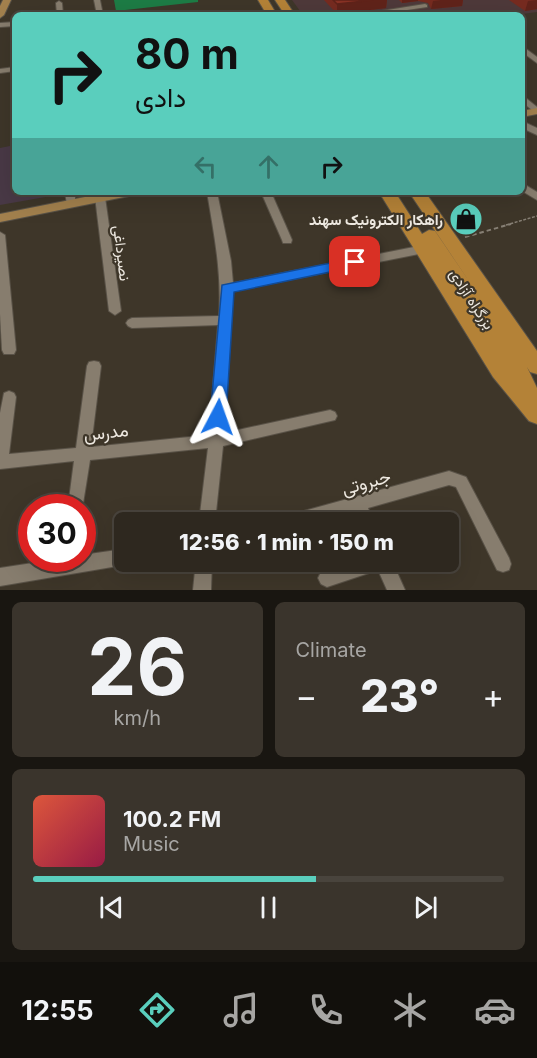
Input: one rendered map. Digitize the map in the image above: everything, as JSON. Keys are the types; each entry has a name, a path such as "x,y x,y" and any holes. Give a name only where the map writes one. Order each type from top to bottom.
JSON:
{"highway":[{"path":"389,195 500,371 537,415"},
{"name":"بزرگراه آزادی","path":"401,195 516,365 537,410"},
{"name":"بزرگراه آزادی","path":"419,195 537,366"},
{"path":"431,195 537,345"}],"main road":[{"path":"0,15 7,0"},
{"path":"0,218 71,197 100,198 114,195"}],"street":[{"path":"389,0 399,10"},
{"path":"59,3 60,12"},
{"path":"383,12 425,6"},
{"path":"525,51 537,61"},
{"path":"208,512 216,441 227,288 225,261 213,195"},
{"path":"267,195 287,240"},
{"name":"نصیرداغی","path":"100,198 115,311"},
{"path":"0,235 9,350"},
{"path":"227,288 424,249"},
{"path":"132,323 225,320"},
{"path":"78,494 94,366"},
{"path":"0,462 9,397"},
{"name":"مدرس","path":"0,462 216,441 330,416"},
{"name":"جبروتی","path":"331,512 449,478 461,483 503,564"},
{"path":"358,505 361,512"},
{"path":"96,560 114,558"},
{"path":"0,577 23,572"},
{"path":"202,590 203,572"},
{"path":"327,578 346,572"},
{"path":"387,572 396,590"}],"path":[{"path":"463,238 537,216"}],"shaded area":[{"path":"292,0 537,0 537,12 525,14 301,12"},
{"path":"12,146 12,195 52,195 0,205 0,148"}],"green space":[{"path":"114,0 198,0 198,2 116,11"}],"building":[{"path":"333,0 373,0 337,4"}],"place":[{"name":"راهکار الکترونیک سهند","path":"466,219"}],"route":[{"path":"218,417 227,288 355,262"}]}
